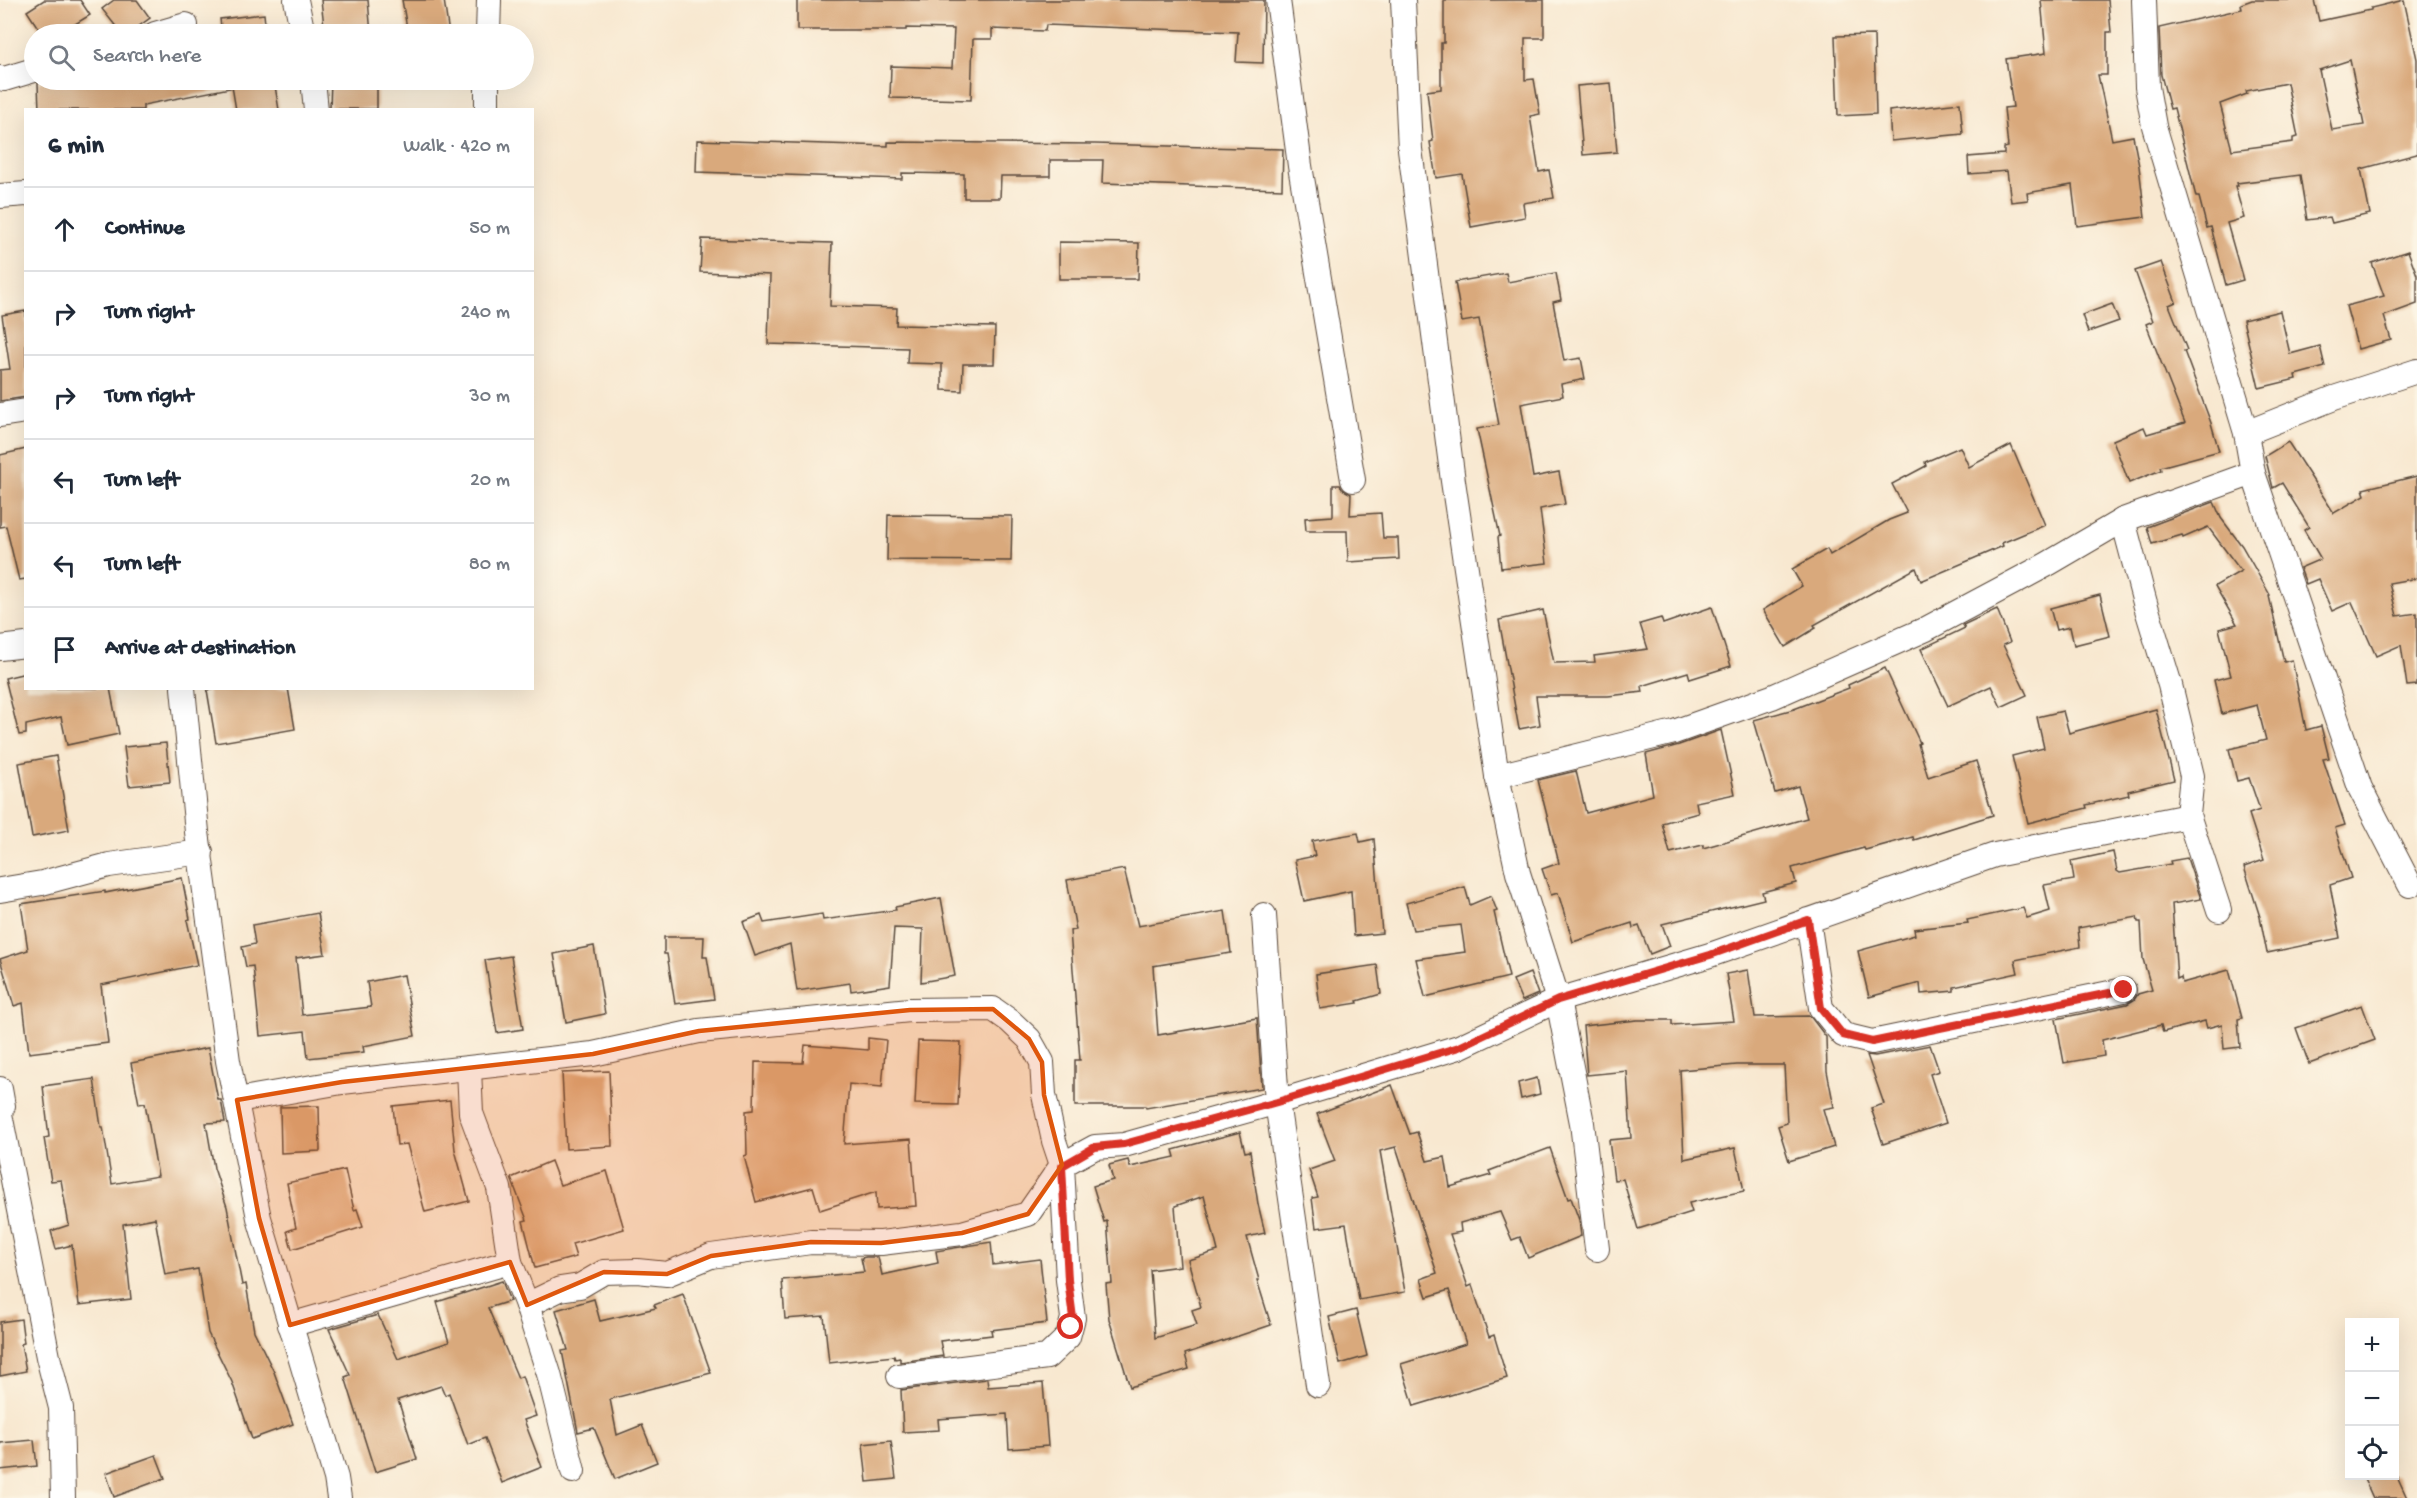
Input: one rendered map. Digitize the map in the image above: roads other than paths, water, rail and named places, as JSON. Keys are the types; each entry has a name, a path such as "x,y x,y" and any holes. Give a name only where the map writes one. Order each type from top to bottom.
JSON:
{"street":[{"path":"296,0 301,24"},
{"path":"488,24 489,0"},
{"path":"1278,0 1300,166 1353,480"},
{"path":"1403,0 1410,149 1453,481 1497,776 1518,873 1558,1000 1582,1123 1597,1249"},
{"path":"2144,0 2147,87 2154,126 2246,433 2253,473 2360,788 2410,885"},
{"path":"0,78 24,73"},
{"path":"314,90 316,108"},
{"path":"487,90 487,108"},
{"path":"0,196 24,194"},
{"path":"2246,433 2334,398 2417,371"},
{"path":"0,415 24,411"},
{"path":"1497,776 1674,732 1772,697 1926,629 2046,565 2123,520 2253,473"},
{"path":"2123,520 2170,685 2192,776 2188,816 2219,910"},
{"path":"0,648 24,645"},
{"path":"183,690 228,1061 259,1218 336,1478 339,1498"},
{"path":"527,1305 560,1288 580,1286 604,1272 637,1271 667,1274 711,1256 722,1254 811,1242 881,1243 962,1233 1028,1214 1062,1166 1095,1147 1124,1144 1277,1102 1459,1047 1558,1000 1710,955 1995,855 2188,816"},
{"path":"0,890 42,883 109,865 201,852"},
{"path":"1264,915 1277,1102 1318,1385"},
{"path":"1808,920 1821,1008 1843,1035 1872,1042 2124,990"},
{"path":"237,1100 342,1082 593,1054 699,1031 910,1010 993,1009 1011,1021 1029,1040 1042,1062 1044,1095 1062,1166 1068,1280 1073,1318 1068,1337 1047,1357 899,1376"},
{"path":"469,1069 471,1113 499,1188 510,1262 527,1305 549,1374 573,1471"},
{"path":"0,1089 3,1106 0,1112 48,1357 61,1408 63,1498"},
{"path":"290,1325 510,1262"}]}
